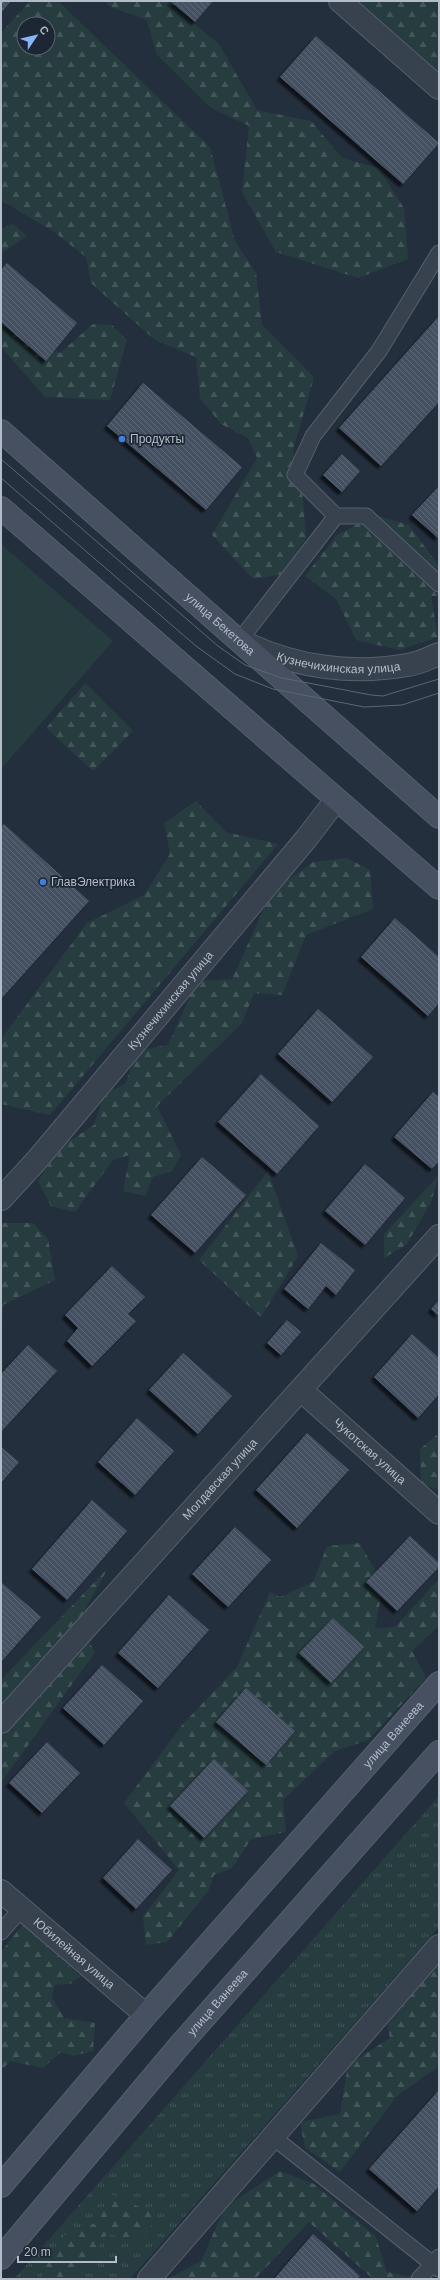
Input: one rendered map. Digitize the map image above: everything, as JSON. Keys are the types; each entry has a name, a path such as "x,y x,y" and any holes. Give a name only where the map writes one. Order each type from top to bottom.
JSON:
{"main road":[{"name":"улица Бекетова","path":"1,431 240,640 439,817"},
{"path":"1,508 439,888"},
{"name":"улица Ванеева","path":"1,2186 146,2015 439,1683"},
{"name":"улица Ванеева","path":"1,2258 180,2045 439,1752"}],"street":[{"path":"340,1 439,88"},
{"name":"Кузнечихинская улица","path":"240,640 269,654 313,665 352,670 408,665 439,654"},
{"name":"Кузнечихинская улица","path":"1,1199 37,1160 225,936 336,800"},
{"name":"Молдавская улица","path":"1,1722 439,1236"},
{"name":"Чукотская улица","path":"301,1390 439,1513"},
{"name":"Юбилейная улица","path":"1,1891 146,2015"},
{"path":"149,2279 439,1946"}],"lane":[{"path":"439,253 380,351 313,436 295,475 336,516 366,516 439,584"},
{"path":"240,640 336,516"},
{"path":"1,1932 22,1909"},
{"path":"273,2137 437,2264 419,2279"}],"green space":[{"path":"30,1 58,1 210,147 235,241 256,273 262,325 314,377 293,450 303,498 306,538 284,574 253,579 212,535 257,458 248,438 221,424 200,398 196,357 155,340 91,283 86,257 54,232 1,200 1,33 16,16 16,56 56,56 56,16 16,16"},
{"path":"105,1 166,1 219,44 257,110 311,121 342,158 378,168 404,208 408,259 358,278 276,252 242,192 249,126 210,107 157,55 147,20 109,6"},
{"path":"349,1 439,1 439,81"},
{"path":"13,224 27,236 1,254 1,229"},
{"path":"1,324 60,353 93,324 112,325 127,340 110,400 45,397 1,347"},
{"path":"375,515 409,525 439,566 439,596 431,596 438,637 399,650 356,640 336,599 305,576 337,535"},
{"path":"1,544 113,641 1,769"},
{"path":"85,683 133,731 93,771 46,728"},
{"path":"196,801 226,832 278,844 50,1115 1,1104 1,1039 87,923 144,895 170,854 164,823"},
{"path":"347,858 370,870 373,909 306,935 282,995 254,993 242,1023 157,1106 181,1155 172,1171 153,1177 145,1196 123,1191 130,1155 113,1160 75,1212 51,1206 38,1181 60,1147 94,1125 104,1095 126,1083 136,1051 168,1045 197,981 232,979 272,891 313,862"},
{"path":"268,1171 298,1256 261,1317 199,1260"},
{"path":"439,1175 431,1202 407,1244 384,1258 384,1234"},
{"path":"1,1223 33,1223 48,1239 55,1280 3,1305 1,1346"},
{"path":"439,1433 439,1490 421,1484 420,1449"},
{"path":"360,1543 383,1585 375,1628 395,1627 439,1579 439,1626 412,1651 426,1678 368,1740 335,1751 283,1800 286,1832 251,1839 232,1868 214,1875 209,1890 167,1942 146,1945 143,1917 179,1870 124,1803 183,1724 237,1667 270,1592 280,1597 313,1582 327,1546"},
{"path":"108,1568 78,1622 95,1652 1,1783 1,1680"},
{"path":"439,1796 439,1927 130,2279 14,2279"},
{"path":"23,1924 80,1976 70,1984 55,1985 52,1997 64,2018 95,2023 93,2051 73,2056 61,2052 43,2068 10,2061 1,2071 1,1952"},
{"path":"439,1960 439,2066 397,2096 340,2172 305,2148 300,2122 340,2114 348,2065 390,2038 382,1998"},
{"path":"280,2171 314,2184 376,2237 387,2272 421,2279 370,2279 371,2277 309,2222 255,2279 168,2279 201,2261 225,2207"},
{"path":"110,2194 158,2215 142,2241 107,2234 84,2267 63,2279 40,2279 60,2237 98,2222"}],"building":[{"path":"1,1 11,1 1,13"},
{"path":"170,1 213,1 195,22"},
{"path":"316,36 439,143 403,184 280,77"},
{"path":"7,263 77,323 46,361 1,322 1,270"},
{"path":"439,316 439,402 381,466 339,428"},
{"path":"143,383 242,467 206,510 107,426"},
{"path":"342,454 360,471 342,492 323,475"},
{"path":"439,486 439,539 412,515"},
{"path":"4,824 89,901 1,999 1,827"},
{"path":"395,918 439,957 439,1003 428,1016 361,957"},
{"path":"318,1009 373,1057 332,1102 278,1054"},
{"path":"261,1074 319,1126 277,1174 218,1122"},
{"path":"433,1092 439,1097 439,1161 432,1169 394,1137"},
{"path":"202,1157 246,1195 195,1253 151,1215"},
{"path":"365,1164 405,1198 365,1245 325,1211"},
{"path":"321,1243 355,1270 336,1295 326,1286 308,1309 284,1289"},
{"path":"112,1266 145,1297 128,1314 136,1321 92,1366 67,1341 78,1328 65,1315"},
{"path":"439,1300 439,1316 431,1309"},
{"path":"287,1320 301,1332 281,1355 267,1343"},
{"path":"412,1334 439,1358 439,1394 418,1418 374,1377"},
{"path":"28,1345 57,1371 1,1432 1,1374"},
{"path":"183,1353 232,1396 198,1434 149,1390"},
{"path":"137,1418 174,1451 135,1495 98,1462"},
{"path":"307,1433 349,1470 297,1528 256,1490"},
{"path":"1,1447 19,1462 1,1483"},
{"path":"92,1500 127,1531 67,1600 32,1569"},
{"path":"235,1527 271,1560 228,1607 192,1574"},
{"path":"410,1536 439,1563 439,1567 397,1611 366,1582"},
{"path":"1,1582 41,1617 1,1662"},
{"path":"169,1595 209,1630 158,1688 118,1653"},
{"path":"333,1618 364,1647 331,1683 299,1653"},
{"path":"102,1665 143,1701 104,1745 63,1708"},
{"path":"246,1688 295,1731 266,1765 216,1722"},
{"path":"47,1742 80,1773 42,1813 9,1783"},
{"path":"214,1759 248,1791 204,1838 170,1806"},
{"path":"138,1839 172,1870 136,1909 103,1878"},
{"path":"439,2090 439,2186 417,2211 369,2169"},
{"path":"313,2234 360,2276 357,2279 274,2279"}],"tram line":[{"path":"1,459 218,646 245,665 282,678 383,696 439,679"},
{"path":"1,478 196,646 235,674 273,689 364,707 402,705 439,693"}],"place":[{"name":"Продукты","path":"122,439"},
{"name":"ГлавЭлектрика","path":"43,882"}]}
